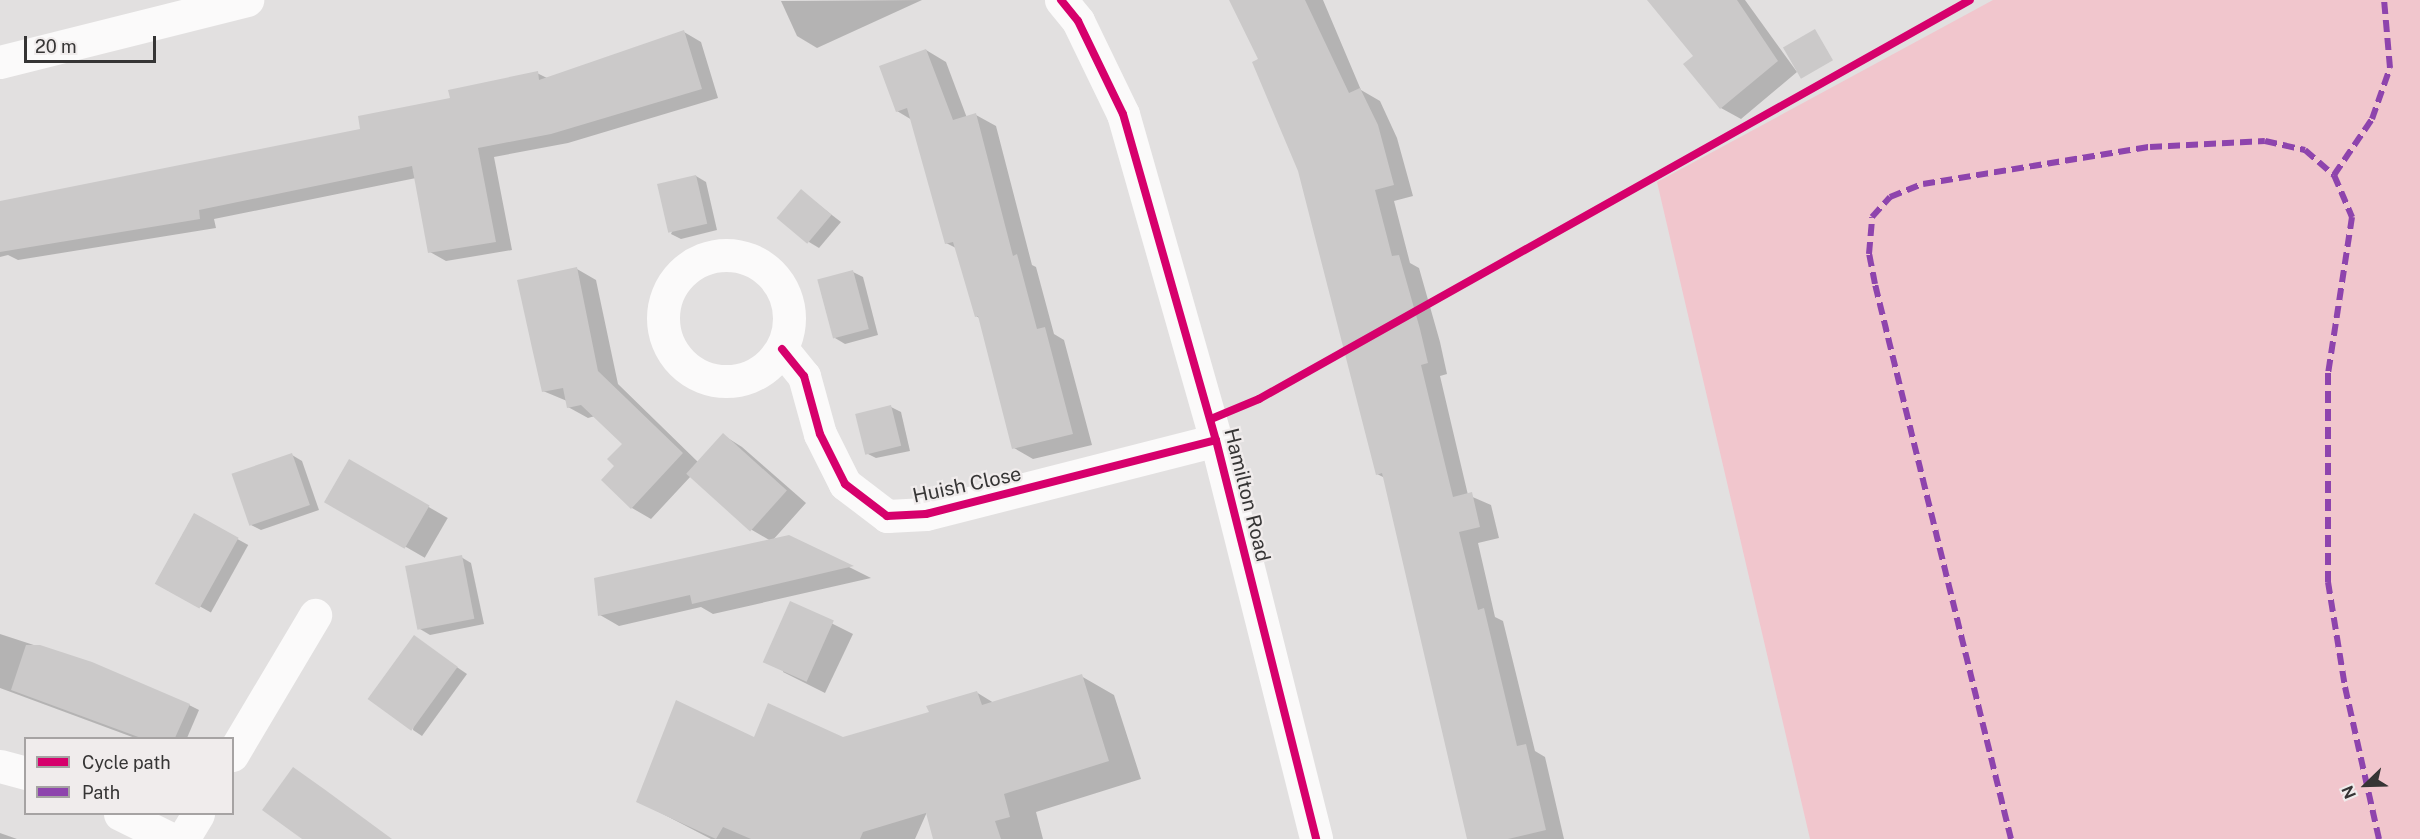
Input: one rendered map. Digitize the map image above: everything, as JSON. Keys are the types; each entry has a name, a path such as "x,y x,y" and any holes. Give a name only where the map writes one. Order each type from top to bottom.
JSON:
{"street":[{"path":"0,62 247,0"},
{"name":"Hamilton Road","path":"1061,0 1078,21 1123,114 1216,440 1316,839"},
{"name":"Huish Close","path":"782,349 804,376 820,434 845,484 887,516 926,514 1216,440"},
{"path":"234,752 315,615"},
{"path":"0,766 24,772"},
{"path":"124,815 171,839"},
{"path":"183,839 197,815"}],"shaded area":[{"path":"1993,0 2420,0 2420,839 1810,839 1657,182"}],"building":[{"path":"1229,0 1305,0 1349,93 1360,88 1378,125 1394,185 1375,190 1392,256 1399,255 1420,329 1428,363 1421,365 1453,497 1472,492 1480,527 1459,532 1478,610 1484,608 1517,746 1526,744 1546,830 1508,839 1467,839 1382,473 1376,475 1298,171 1252,62 1258,59"},
{"path":"1647,0 1737,0 1778,61 1720,109 1683,64 1693,56"},
{"path":"1815,29 1833,60 1801,79 1783,48"},
{"path":"684,30 702,89 551,134 478,148 496,242 428,253 412,166 199,210 200,219 0,252 0,201 360,129 358,116 450,98 448,90 538,71 539,80"},
{"path":"926,49 953,120 976,113 1013,256 1017,254 1037,329 1045,327 1073,434 1012,449 978,316 975,317 953,242 945,244 907,108 896,112 879,66"},
{"path":"696,175 707,224 668,233 657,184"},
{"path":"801,189 832,215 807,244 777,218"},
{"path":"577,267 598,371 683,453 631,509 601,480 614,466 607,459 622,444 581,405 567,408 563,388 542,392 532,348 517,280"},
{"path":"853,270 869,329 833,338 817,280"},
{"path":"891,405 901,446 865,455 855,414"},
{"path":"723,433 787,491 750,531 686,474"},
{"path":"292,453 310,505 249,526 231,474"},
{"path":"349,459 430,505 405,549 324,502"},
{"path":"194,513 239,538 199,609 155,584"},
{"path":"789,535 854,566 692,604 690,595 598,616 594,578"},
{"path":"462,555 474,619 417,630 405,566"},
{"path":"790,601 834,621 807,682 763,662"},
{"path":"414,635 458,667 411,731 368,699"},
{"path":"26,645 40,645 92,662 190,704 175,737 138,737 11,690"},
{"path":"1082,674 1109,761 1004,794 1010,817 995,821 1001,839 933,839 926,813 863,832 860,839 751,839 723,827 716,839 636,802 676,700 754,737 768,703 843,737 929,712 926,706 977,691 982,705"},
{"path":"293,767 392,839 302,839 262,810"}],"marked path":[{"path":"2334,175 2372,119 2390,68 2384,0"},
{"path":"2011,839 1875,284 1869,254 1872,217 1890,197 1923,184 2150,147 2265,141 2305,150 2334,175 2352,217 2328,373 2328,582 2345,687 2379,839"}],"cycle path":[{"path":"1061,0 1078,21 1123,114 1216,440 1316,839"},
{"path":"1211,419 1259,399 1970,0"},
{"path":"782,349 804,376 820,434 845,484 887,516 926,514 1216,440"}]}
